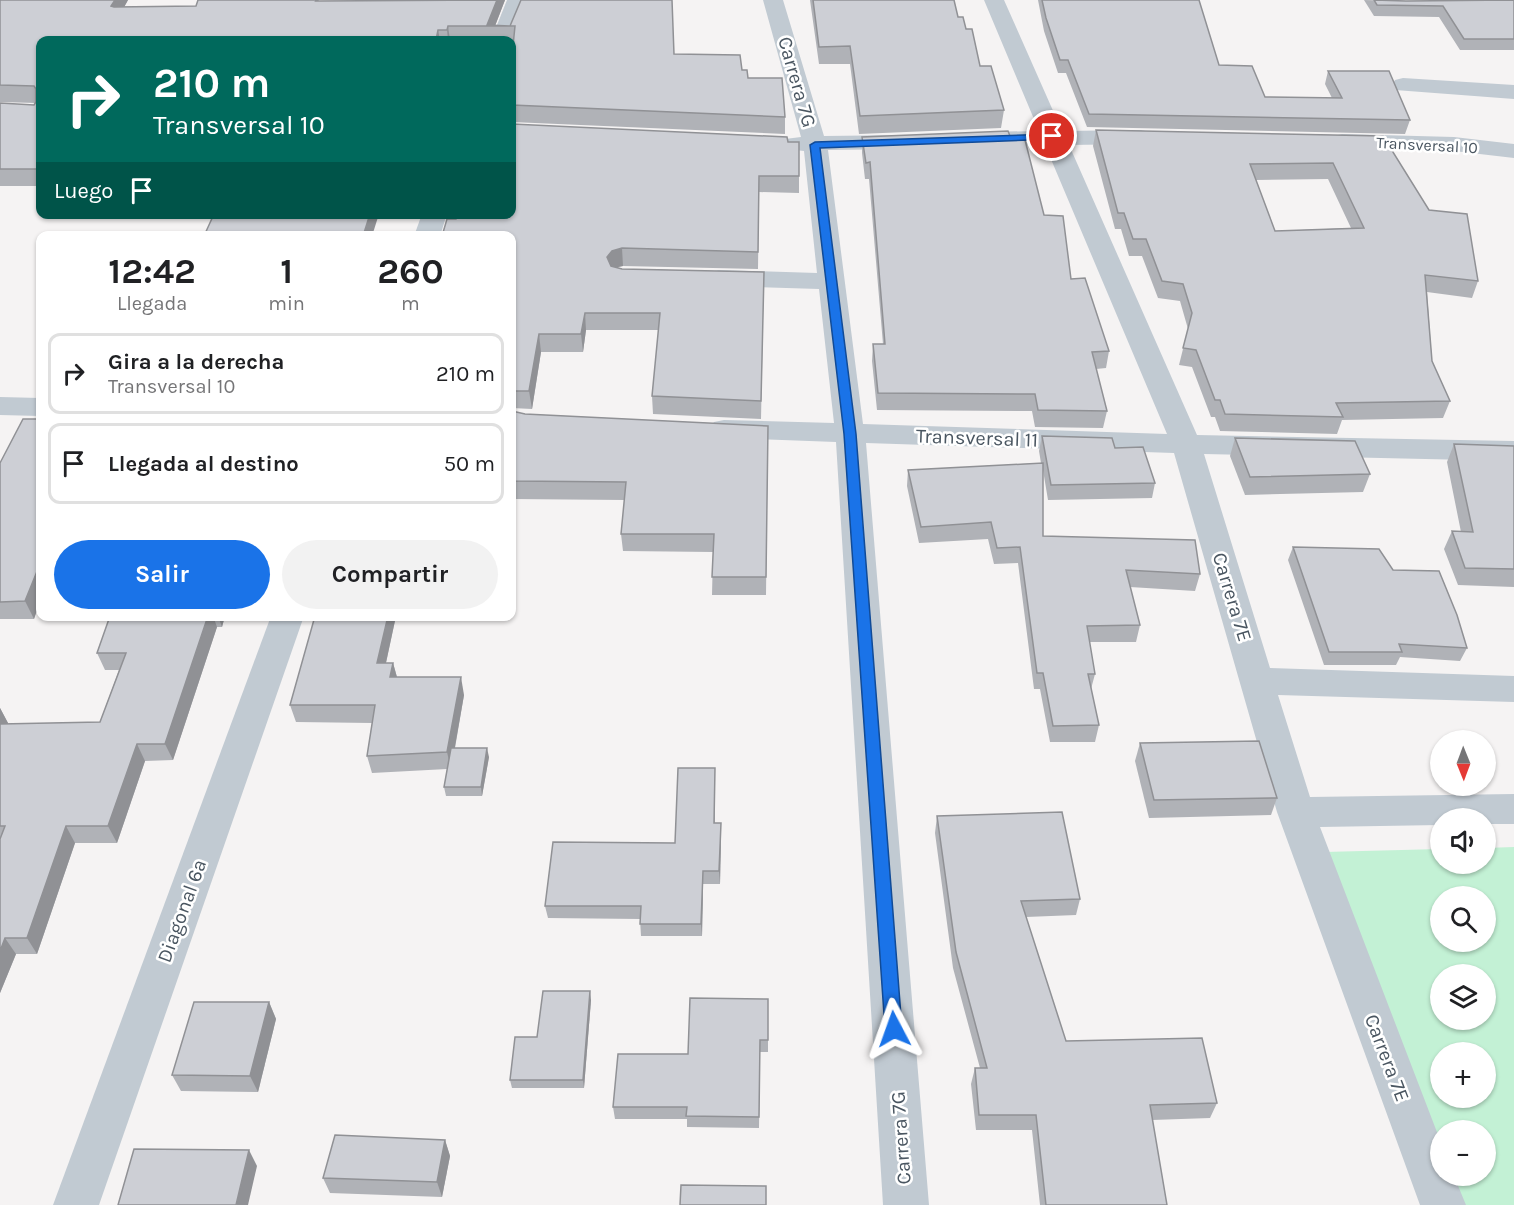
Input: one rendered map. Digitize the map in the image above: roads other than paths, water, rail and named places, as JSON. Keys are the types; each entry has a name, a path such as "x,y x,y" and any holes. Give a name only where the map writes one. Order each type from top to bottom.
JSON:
{"street":[{"path":"503,36 517,0"},
{"name":"Carrera 7G","path":"773,0 815,145 850,434 906,1205"},
{"name":"Carrera 7E","path":"994,0 1185,444 1296,812 1443,1205"},
{"path":"1403,85 1514,92"},
{"path":"957,140 1052,136 1169,137"},
{"path":"768,143 815,145 933,141"},
{"name":"Transversal 10","path":"1323,141 1454,144 1514,150"},
{"path":"692,278 832,281"},
{"path":"0,406 36,406"},
{"name":"Transversal 11","path":"698,427 1185,444 1514,451"},
{"name":"Diagonal 6a","path":"76,1205 286,621"},
{"path":"1257,681 1514,689"},
{"path":"1296,812 1514,809"}]}
